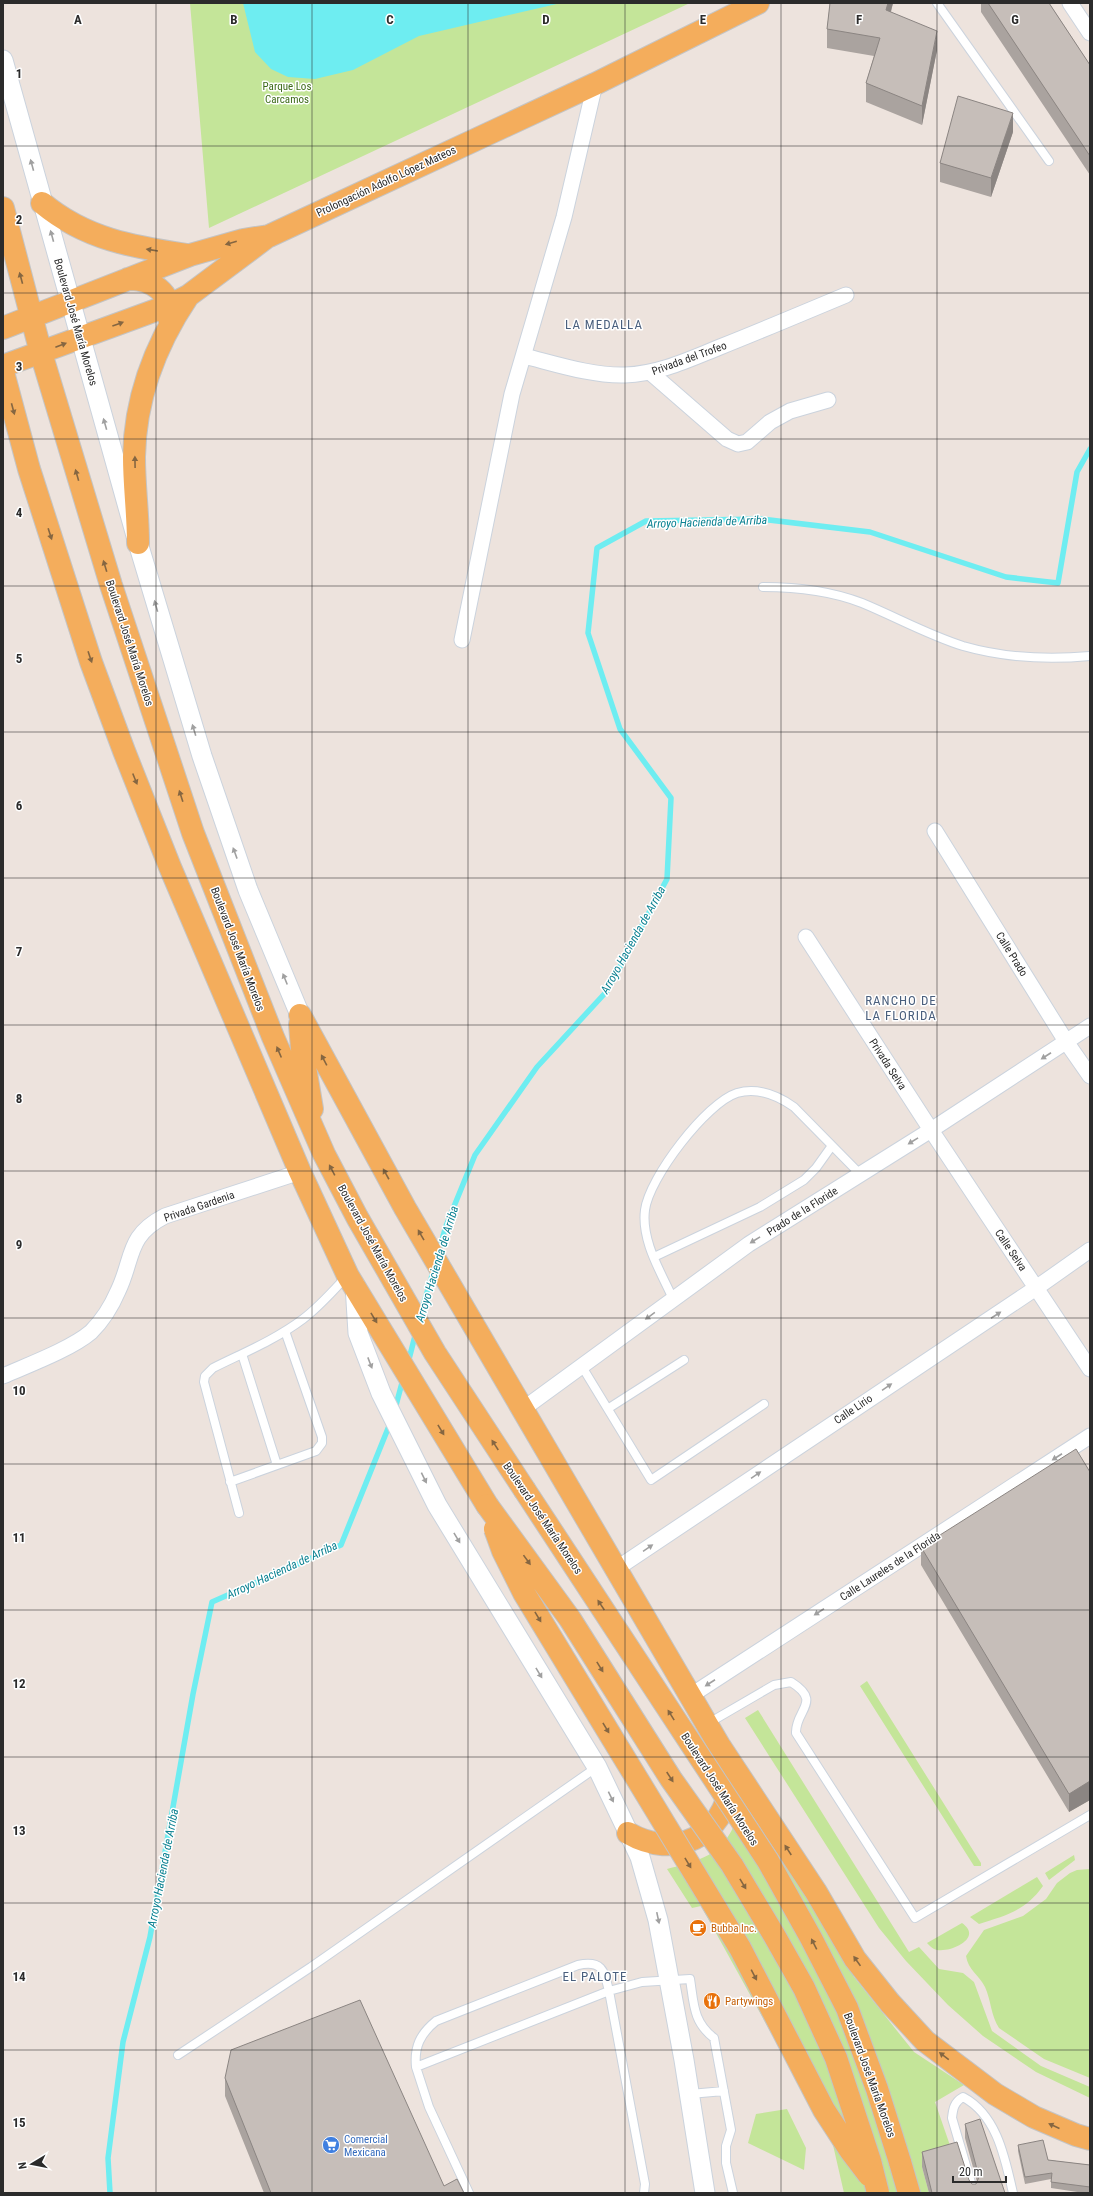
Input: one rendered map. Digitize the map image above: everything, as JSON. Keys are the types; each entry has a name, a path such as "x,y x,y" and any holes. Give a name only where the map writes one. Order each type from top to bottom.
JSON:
{"main road":[{"name":"Prolongación Adolfo López Mateos","path":"3,328 190,255 243,240 269,236 595,84 758,3"},
{"path":"42,203 60,218 85,231 148,249 190,255"},
{"path":"3,208 31,316"},
{"path":"3,366 179,301 269,236"},
{"path":"128,279 138,278 153,285 179,301"},
{"path":"138,543 135,481 136,430 139,404 145,381 179,301"},
{"name":"Boulevard José María Morelos","path":"31,316 111,585 193,833 273,1037 314,1133 357,1217 435,1353 768,1861 811,1938 846,2008 877,2089 909,2193"},
{"path":"3,372 29,469 89,655 127,758 170,867 300,1172 351,1280 487,1505 570,1619 671,1779 732,1865 774,1934 804,1988 836,2058 870,2161 878,2193"},
{"path":"3,430 18,449 29,469"},
{"path":"300,1015 302,1049 311,1093 314,1133"},
{"path":"300,1015 405,1208 690,1696 719,1745 816,1892 855,1959 890,2003 925,2041 995,2094 1034,2117 1090,2140"},
{"path":"487,1505 503,1551 524,1592 740,1948 824,2110 854,2156 884,2193"},
{"path":"628,1833 650,1843 669,1844 686,1842 708,1830 724,1809 730,1783 729,1770 719,1745"}],"street":[{"path":"1070,3 1090,33"},
{"name":"Boulevard José María Morelos","path":"3,60 69,301 81,337 138,543 228,835 300,1015"},
{"path":"462,640 512,394 524,356 536,307 564,217 595,84"},
{"name":"Privada del Trofeo","path":"524,356 578,369 623,376 651,373 744,337 846,294"},
{"path":"651,373 727,439 738,444 747,442 770,422 790,411 828,400"},
{"name":"Calle Prado","path":"935,831 1067,1043 1090,1076"},
{"name":"Privada Selva","path":"806,937 930,1130"},
{"name":"Prado de la Floride","path":"523,1409 581,1365 749,1244 1067,1043 1090,1026"},
{"name":"Calle Selva","path":"930,1130 1090,1369"},
{"name":"Privada Gardenia","path":"3,1376 69,1345 90,1332 105,1313 119,1291 130,1252 139,1236 153,1223 165,1216 300,1172"},
{"name":"Calle Lirio","path":"616,1569 1036,1288 1090,1250"},
{"path":"351,1280 358,1333 381,1393 437,1504 597,1767 640,1857 654,1900 670,1982 705,2193"},
{"name":"Calle Laureles de la Florida","path":"690,1696 1090,1436"}],"lane":[{"path":"937,3 1049,161"},
{"path":"764,587 789,587 812,590 861,603 922,631 983,650 1039,659 1090,656"},
{"path":"673,1299 647,1239 644,1220 648,1199 677,1148 700,1120 720,1103 736,1093 750,1091 771,1094 794,1107 831,1147 860,1174"},
{"path":"654,1257 760,1207 804,1180 816,1168 831,1147"},
{"path":"239,1513 204,1382 205,1376 213,1368 285,1331 309,1314 351,1280"},
{"path":"230,1482 316,1451 322,1443 322,1437 285,1331"},
{"path":"242,1354 277,1465"},
{"path":"609,1408 684,1360"},
{"path":"581,1365 609,1408 651,1480 764,1404"},
{"path":"707,1724 774,1685 791,1682 799,1687 806,1697 806,1704 804,1712 798,1719 796,1733 915,1918 1090,1815"},
{"path":"178,2055 311,1967 597,1767"},
{"path":"469,2193 429,2107 416,2067 416,2051 422,2034 436,2021 450,2015 587,1963 594,1963 602,1969 609,1991 645,2184 644,2193"},
{"path":"416,2067 609,1991 642,1982 670,1982 690,1979 698,2021 704,2031 714,2038 731,2130 726,2146 726,2163 734,2193"},
{"path":"689,2094 724,2091"},
{"path":"974,2193 952,2118 953,2107 958,2100 963,2097 972,2102 985,2115 1003,2150 1013,2193"}],"green space":[{"name":"Parque Los Carcamos","path":"190,3 690,3 209,228"},
{"path":"867,1681 981,1863 981,1866 974,1866 860,1686"},
{"path":"758,1710 909,1952 919,1947 939,1969 963,1973 974,1982 992,2031 1041,2066 1090,2087 1090,2098 1036,2072 983,2036 948,2005 906,1961 879,1928 745,1718"},
{"path":"744,1801 802,1888 854,1977 914,2052 964,2085 935,2102 954,2157 922,2167 929,2193 844,2193 833,2145 701,1906 692,1908 667,1869 698,1860 718,1849 731,1831 738,1818"},
{"path":"1074,1855 1075,1860 1049,1880 1045,1873"},
{"path":"1090,1869 1090,2078 1044,2059 999,2028 994,2018 985,1987 971,1969 966,1956 984,1930 1023,1916 1046,1899 1057,1883 1070,1873 1077,1870"},
{"path":"1037,1877 1043,1886 1022,1907 1007,1915 979,1924 970,1917"},
{"path":"962,1923 968,1929 969,1935 966,1940 954,1948 947,1950 934,1949 927,1943"},
{"path":"787,2109 806,2148 804,2170 748,2143 756,2114"}],"water":[{"path":"243,3 561,3 419,36 353,70 315,79 288,77 271,69 255,52"}],"building":[{"path":"830,3 888,3 886,10 937,31 922,106 866,83 880,38 827,29"},
{"path":"988,3 1049,3 1090,65 1090,156"},
{"path":"958,96 1013,113 991,178 940,163"},
{"path":"1076,1449 1090,1472 1090,1781 1069,1794 921,1547"},
{"name":"Comercial Mexicana","path":"360,2000 444,2186 457,2179 464,2193 271,2193 225,2078 231,2050"},
{"path":"980,2119 1005,2193 932,2193 922,2152 957,2142 969,2180 972,2184 976,2184 979,2177 965,2124"},
{"path":"1043,2140 1048,2160 1090,2165 1090,2187 1051,2182 1052,2173 1025,2177 1018,2145"}],"waterway":[{"name":"Arroyo Hacienda de Arriba","path":"438,1253 446,1226 475,1155 537,1067 607,991 667,879 671,798 620,729 588,633 597,548 646,521 761,519 870,532 1006,577 1058,583 1077,472 1090,449"},
{"name":"Arroyo Hacienda de Arriba","path":"420,1316 434,1269"},
{"name":"Arroyo Hacienda de Arriba","path":"408,1363 416,1332"},
{"name":"Arroyo Hacienda de Arriba","path":"395,1409 403,1379"},
{"name":"Arroyo Hacienda de Arriba","path":"110,2193 108,2158 123,2042 150,1937 193,1694 212,1602 341,1545 391,1421"}],"place":[{"name":"Bubba Inc.","path":"698,1928"},
{"name":"Partywings","path":"712,2001"},
{"name":"Comercial Mexicana","path":"331,2145"}],"district":[{"name":"LA MEDALLA","path":"604,324"},
{"name":"RANCHO DE LA FLORIDA","path":"901,1008"},
{"name":"EL PALOTE","path":"595,1976"}]}
